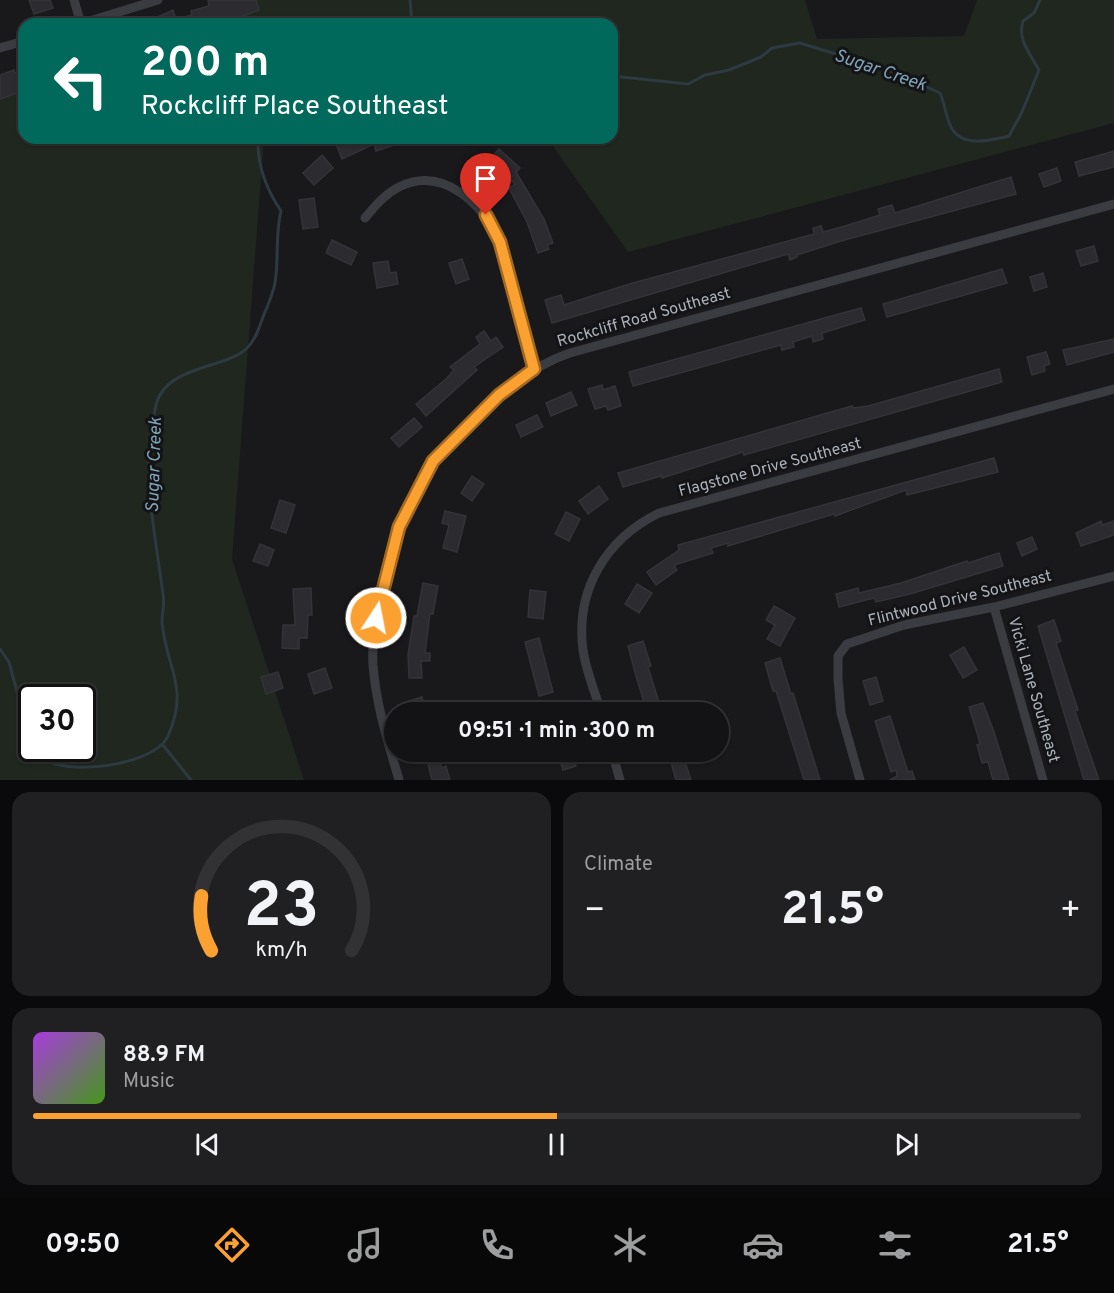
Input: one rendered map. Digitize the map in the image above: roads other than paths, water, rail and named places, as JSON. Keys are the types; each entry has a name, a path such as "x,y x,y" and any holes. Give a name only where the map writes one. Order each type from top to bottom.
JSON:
{"street":[{"path":"74,0 78,18"},
{"path":"100,18 158,0"},
{"path":"0,48 18,43"},
{"path":"365,218 380,200 400,186 423,182 443,184 476,203 486,215 500,242 534,369"},
{"name":"Rockcliff Road Southeast","path":"399,780 376,695 373,649 381,591 399,527 433,461 499,395 534,369 559,357 1114,204"},
{"name":"Flagstone Drive Southeast","path":"598,702 584,653 584,607 600,564 619,540 644,521 659,513 1114,389"},
{"name":"Flintwood Drive Southeast","path":"860,780 842,713 838,656 847,644 904,625 994,607 1114,576"},
{"name":"Vicki Lane Southeast","path":"994,607 1043,780"},
{"path":"615,762 620,780"}],"waterway":[{"path":"410,0 412,18"},
{"name":"Sugar Creek","path":"618,77 688,84 705,75 729,70 761,57 772,48 800,43 891,71 940,93 950,125 957,135 971,141 994,139 1009,136 1022,112 1039,70 1025,46 1022,28 1023,21 1034,13 1040,0"},
{"name":"Sugar Creek","path":"51,762 76,767 122,763 158,747 168,736 174,719 177,690 164,638 162,622 164,597 150,500 151,429 156,405 162,392 171,382 183,375 237,356 249,346 271,296 275,283 281,211 264,176 258,144"},
{"name":"Sugar Creek","path":"0,649 9,662 18,696"},
{"path":"163,745 191,780"}]}
